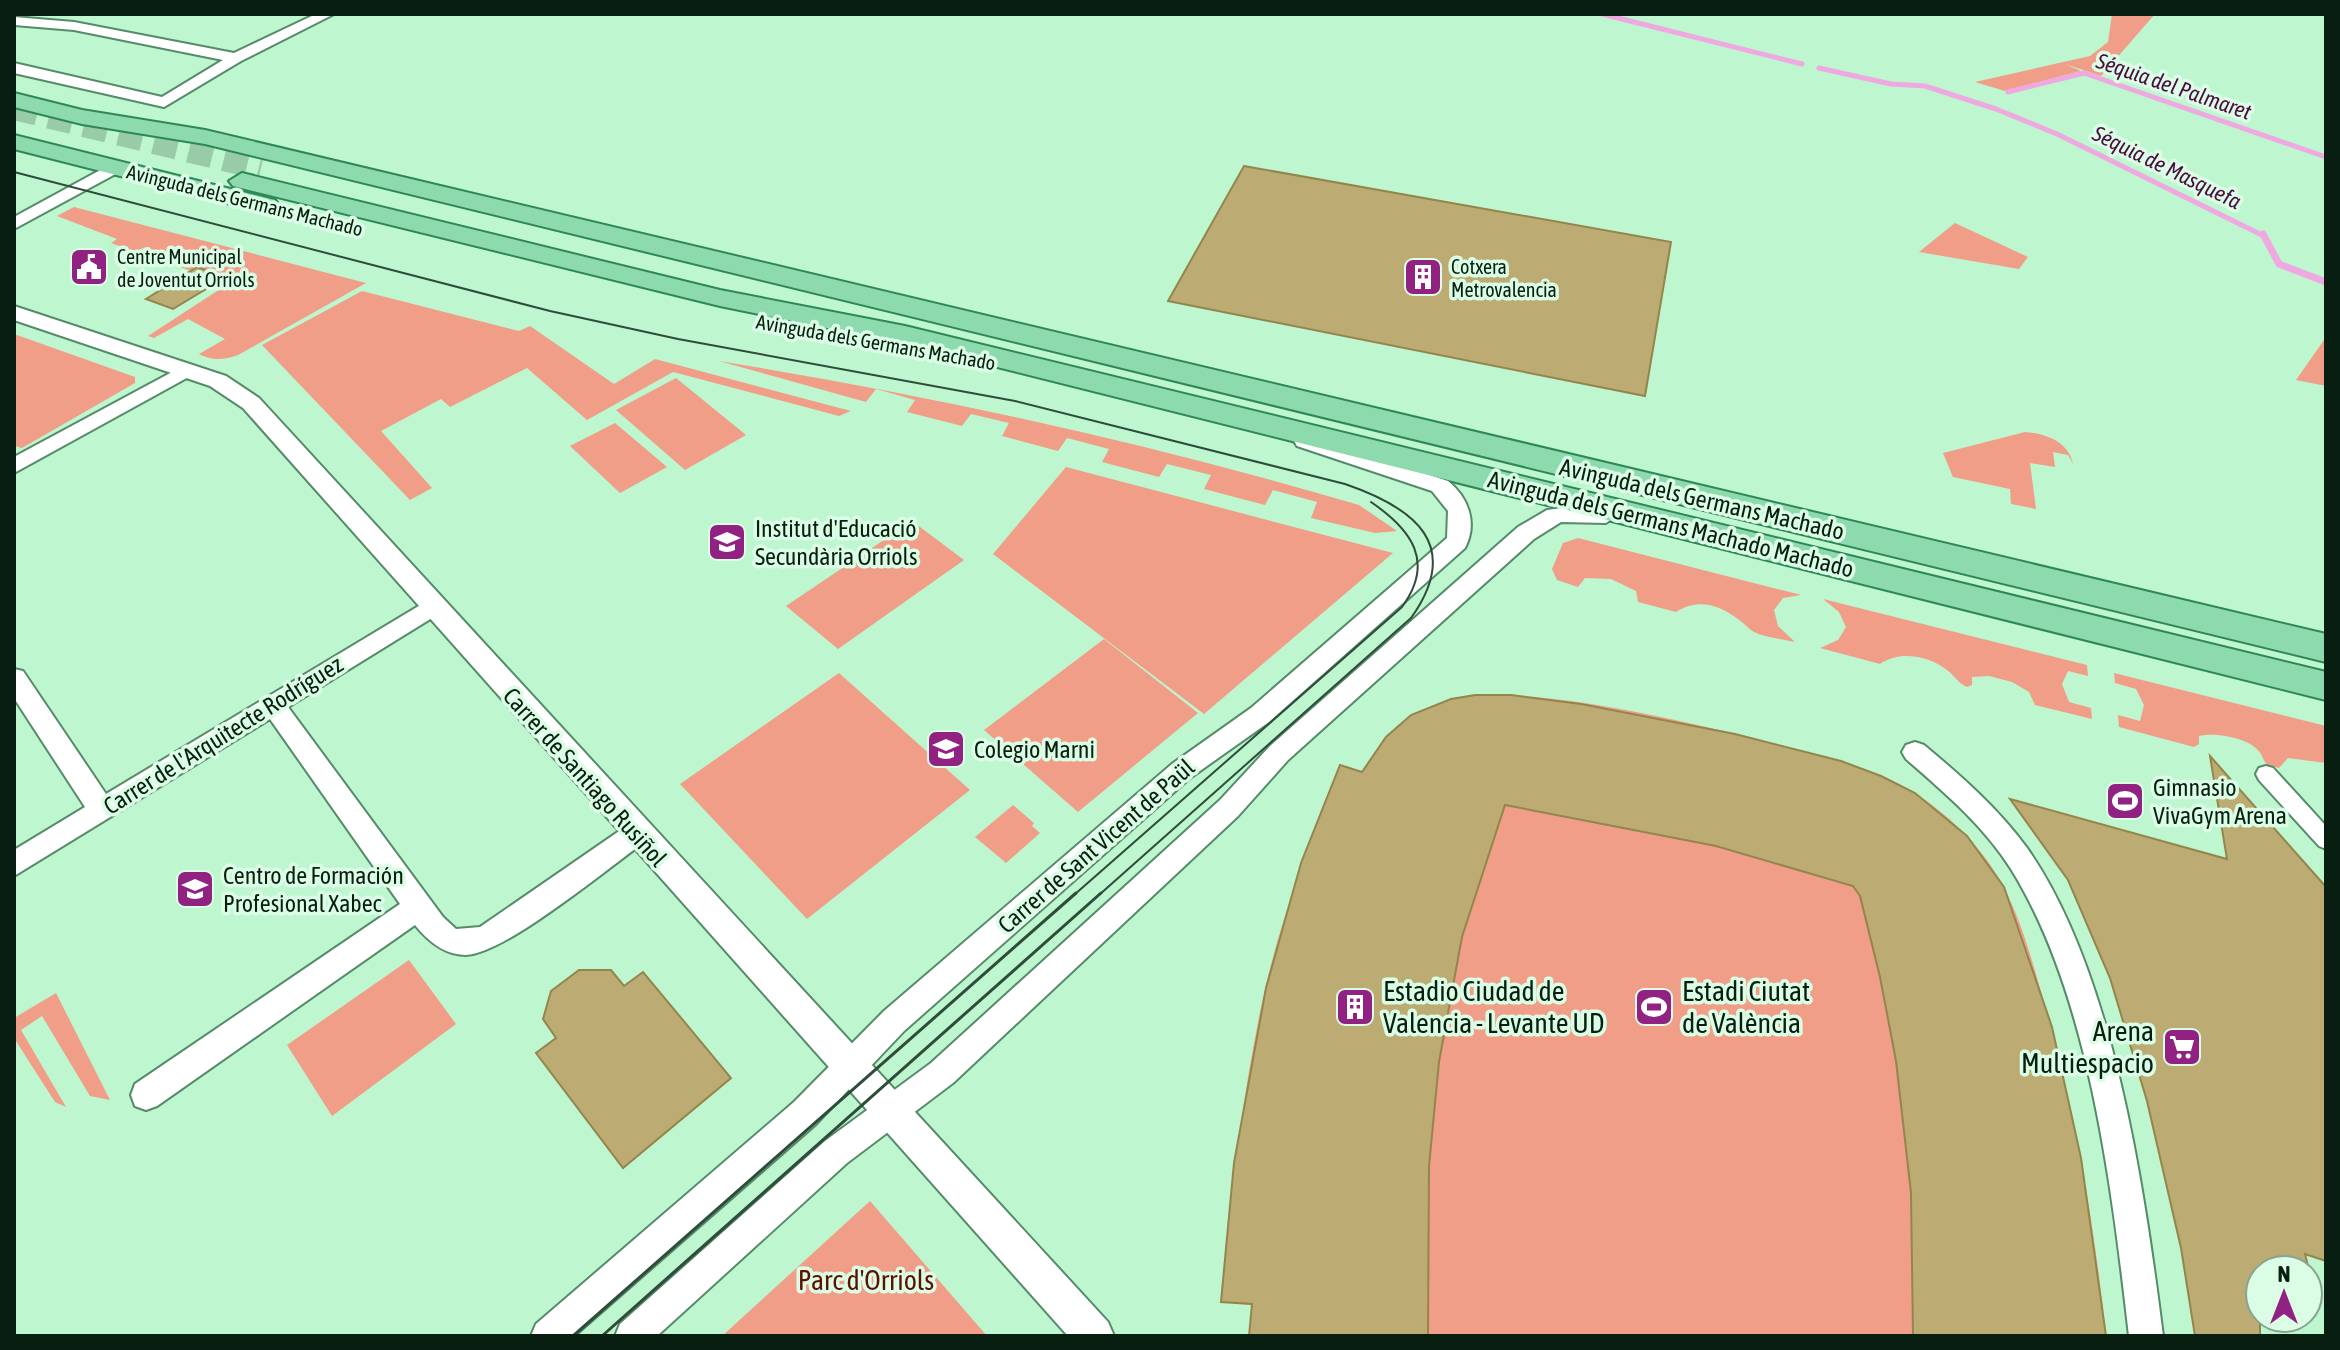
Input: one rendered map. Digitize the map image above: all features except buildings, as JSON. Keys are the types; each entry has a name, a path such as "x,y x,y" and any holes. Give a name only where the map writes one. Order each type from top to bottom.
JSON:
{"main road":[{"name":"Avinguda dels Germans Machado","path":"14,100 256,167 840,288 1023,352 2326,648"},
{"name":"Avinguda dels Germans Machado","path":"14,142 632,300 884,347 1023,352"},
{"path":"210,191 182,177 178,171 188,158 211,150 256,167"},
{"name":"Avinguda dels Germans Machado Machado","path":"1023,352 1253,423 1394,454 2326,686"}],"street":[{"path":"14,68 164,102 236,58 327,14"},
{"path":"14,21 74,26 236,58"},
{"path":"14,224 115,167"},
{"name":"Carrer de Santiago Rusiñol","path":"14,313 218,381 251,403 432,607 893,1111 1094,1336"},
{"path":"14,466 187,370"},
{"name":"Carrer de Sant Vicent de Paül","path":"548,1336 805,1113 894,1021 1181,771 1260,715 1457,542 1462,526 1459,507 1440,486 1253,423"},
{"path":"632,1336 836,1152 893,1111 987,1032 1229,808 1302,731 1526,533 1554,514 1572,512 1650,520"},
{"name":"Carrer de l'Arquitecte Rodríguez","path":"14,864 432,607"},
{"path":"14,678 102,810"},
{"path":"273,705 418,907 436,931 450,941 468,944 487,938 637,833"},
{"path":"1915,752 1997,829 2029,875 2054,929 2084,1013 2113,1129 2135,1240 2146,1336"},
{"path":"2266,774 2326,840"},
{"path":"146,1095 418,907"}],"green space":[{"path":"2112,14 2155,14 2101,76 2065,64 2081,71 2005,91 1975,82 2090,56 2108,42"},
{"path":"74,207 366,283 238,355 223,359 209,358 199,354 225,339 188,319 154,338 148,336 234,280 197,267 191,271 162,260 167,257 143,248 136,252 111,243 117,239 57,216"},
{"path":"1955,223 2028,257 2019,269 1919,252"},
{"path":"362,291 519,331 530,326 614,384 655,359 851,411 839,416 673,372 587,420 527,368 450,407 441,399 381,431 432,488 410,500 262,345"},
{"path":"14,334 135,377 135,383 22,448 14,446"},
{"path":"2326,337 2326,386 2296,380"},
{"path":"719,361 876,389 866,402"},
{"path":"676,378 746,435 685,470 616,410"},
{"path":"877,389 1121,441 1280,482 1359,505 1397,531 1375,533 1311,518 1317,502 1273,490 1265,505 1204,489 1211,475 1167,464 1159,477 1102,462 1109,449 1067,438 1058,451 1002,436 1009,423 971,414 962,426 907,412 915,400"},
{"path":"615,423 667,467 620,493 570,446"},
{"path":"2025,432 2061,444 2070,456 2073,464 2068,455 2053,452 2055,467 2030,463 2036,509 2011,504 2010,489 1953,477 1943,453"},
{"path":"1066,467 1393,553 1204,714 993,554"},
{"path":"912,521 964,560 838,649 786,606"},
{"path":"1578,538 1801,595 1783,598 1774,610 1778,626 1795,642 1755,632 1716,607 1697,605 1676,612 1638,602 1636,591 1611,579 1585,578 1578,587 1557,580 1552,569 1563,543"},
{"path":"1823,599 2087,665 2088,676 2068,671 2062,684 2069,702 2091,708 2092,719 2035,705 2029,692 2012,682 1989,676 1972,677 1972,685 1967,687 1940,665 1923,658 1896,657 1880,664 1820,648 1838,640 1846,627 1839,612"},
{"path":"1104,639 1198,713 1078,812 984,730"},
{"path":"839,673 970,790 807,919 680,784"},
{"path":"2114,673 2326,726 2326,763 2288,758 2279,768 2268,765 2250,744 2233,738 2199,736 2199,744 2194,747 2119,727 2118,715 2140,721 2144,705 2136,689 2115,683"},
{"name":"Estadi Ciutat de València","path":"1493,694 1565,700 1637,712 1840,761 1885,777 1910,790 1942,812 1961,830 1990,864 2009,898 2036,973 2053,1034 2081,1162 2106,1336 1251,1336 1252,1305 1221,1302 1238,1144 1272,960 1319,820 1340,765 1364,773 1387,738 1416,714 1452,701"},
{"path":"1013,805 1034,823 1032,826 1040,833 1006,863 975,837"},
{"path":"409,960 456,1024 332,1116 287,1045"},
{"path":"56,993 110,1100 90,1096 42,1016 21,1030 66,1107 55,1102 14,1038 14,1018"},
{"name":"Parc d'Orriols","path":"870,1201 987,1336 722,1336"}],"waterway":[{"name":"Séquia del Palmaret","path":"1602,14 1802,64"},
{"name":"Séquia de Masquefa","path":"1819,68 1891,84 1925,86 1996,109 2057,134 2264,236"},
{"name":"Séquia del Palmaret","path":"2008,92 2084,73 2326,157"},
{"name":"Séquia de Masquefa","path":"2263,234 2279,264 2326,282"}],"tunnel":[{"path":"14,108 261,168"}],"tram line":[{"path":"14,172 550,311 678,339 1015,401 1345,484 1392,505 1410,518 1424,533 1431,550 1432,570 1426,592 1411,618 1099,895"},
{"path":"1074,895 1402,607 1412,591 1418,561 1408,536 1371,502"},
{"path":"573,1336 1076,893"},
{"path":"602,1336 1101,893"}],"place":[{"name":"Centre Municipal de Joventut Orriols","path":"89,267"},
{"name":"Cotxera Metrovalencia","path":"1423,277"},
{"name":"Institut d'Educació Secundària Orriols","path":"727,542"},
{"name":"Colegio Marni","path":"946,749"},
{"name":"Gimnasio VivaGym Arena","path":"2125,801"},
{"name":"Centro de Formación Profesional Xabec","path":"195,889"},
{"name":"Estadio Ciudad de Valencia - Levante UD","path":"1355,1007"},
{"name":"Estadi Ciutat de València","path":"1654,1007"},
{"name":"Arena Multiespacio","path":"2182,1047"}]}
